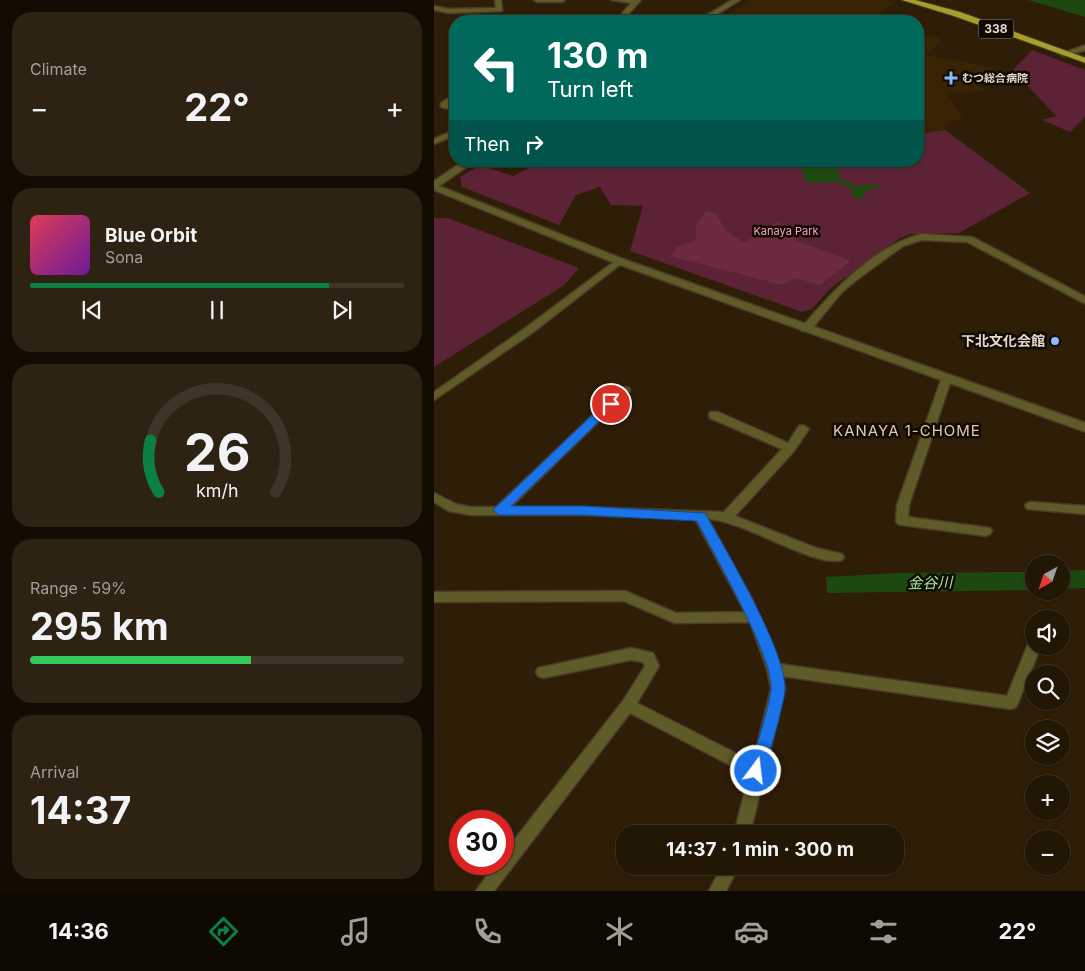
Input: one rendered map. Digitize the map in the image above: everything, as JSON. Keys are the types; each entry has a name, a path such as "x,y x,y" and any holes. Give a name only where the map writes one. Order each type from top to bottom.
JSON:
{"highway":[{"name":"338","path":"906,0 957,14 1085,61"}],"street":[{"path":"434,8 449,11 500,10 498,0"},
{"path":"537,0 562,0"},
{"path":"614,0 638,1"},
{"path":"711,15 737,0"},
{"path":"625,15 638,1"},
{"path":"1064,54 1085,46"},
{"path":"434,142 449,135"},
{"path":"434,186 462,167"},
{"path":"434,186 619,261 946,380 1085,428"},
{"path":"806,328 838,291 852,279 900,244 920,236 969,239 1085,301"},
{"path":"434,397 528,332 619,261"},
{"path":"946,380 902,506 902,521 986,531"},
{"path":"499,510 625,390"},
{"path":"714,415 790,448"},
{"path":"728,517 790,448 803,428"},
{"path":"434,497 453,508 470,511 581,511 728,517 814,552 838,557"},
{"path":"1031,506 1085,510"},
{"path":"700,516 753,617 776,669 778,689 744,825"},
{"path":"434,597 625,596 675,618 753,617"},
{"path":"484,891 628,705 652,666 648,657 631,654 543,672"},
{"path":"776,669 1011,703 1030,655"},
{"path":"628,705 756,771"},
{"path":"717,891 726,875"}],"shaded area":[{"path":"751,0 887,0 895,2 877,15 726,15"},
{"name":"むつ総合病院","path":"924,34 941,39 941,42 926,55 991,67 994,72 977,85 988,90 946,94 963,118 948,122 944,130 924,132"}],"green space":[{"path":"1032,50 1085,70 1085,117 1070,132 1042,120 1056,116 1013,70"},
{"name":"Kanaya Park","path":"945,130 1030,193 959,233 911,234 900,238 831,288 812,309 802,312 630,251 643,206 611,205 600,187 576,195 559,225 462,187 460,177 477,167 486,167 513,176 531,167 924,167 924,133"},
{"path":"706,211 716,213 726,231 744,243 777,222 792,229 797,241 851,261 820,285 796,278 782,285 670,256 677,247 696,240 696,225"},
{"path":"434,218 448,218 579,268 563,286 434,367"}],"water":[{"path":"1028,0 1085,0 1085,17"},
{"path":"838,167 840,179 858,186 877,184 880,188 872,188 864,193 865,198 854,199 851,192 853,189 836,182 812,183 805,180 802,169 798,168"},
{"path":"1086,570 1085,588 1070,589 1070,571"},
{"name":"金谷川","path":"1025,572 1025,590 827,593 826,577 900,573"}],"place":[{"name":"むつ総合病院","path":"951,78"},
{"name":"下北文化会館","path":"1055,341"}],"district":[{"name":"KANAYA 1-CHOME","path":"907,431"}],"route":[{"path":"611,404 499,510 700,516 753,617 776,669 778,689 756,771"}]}
